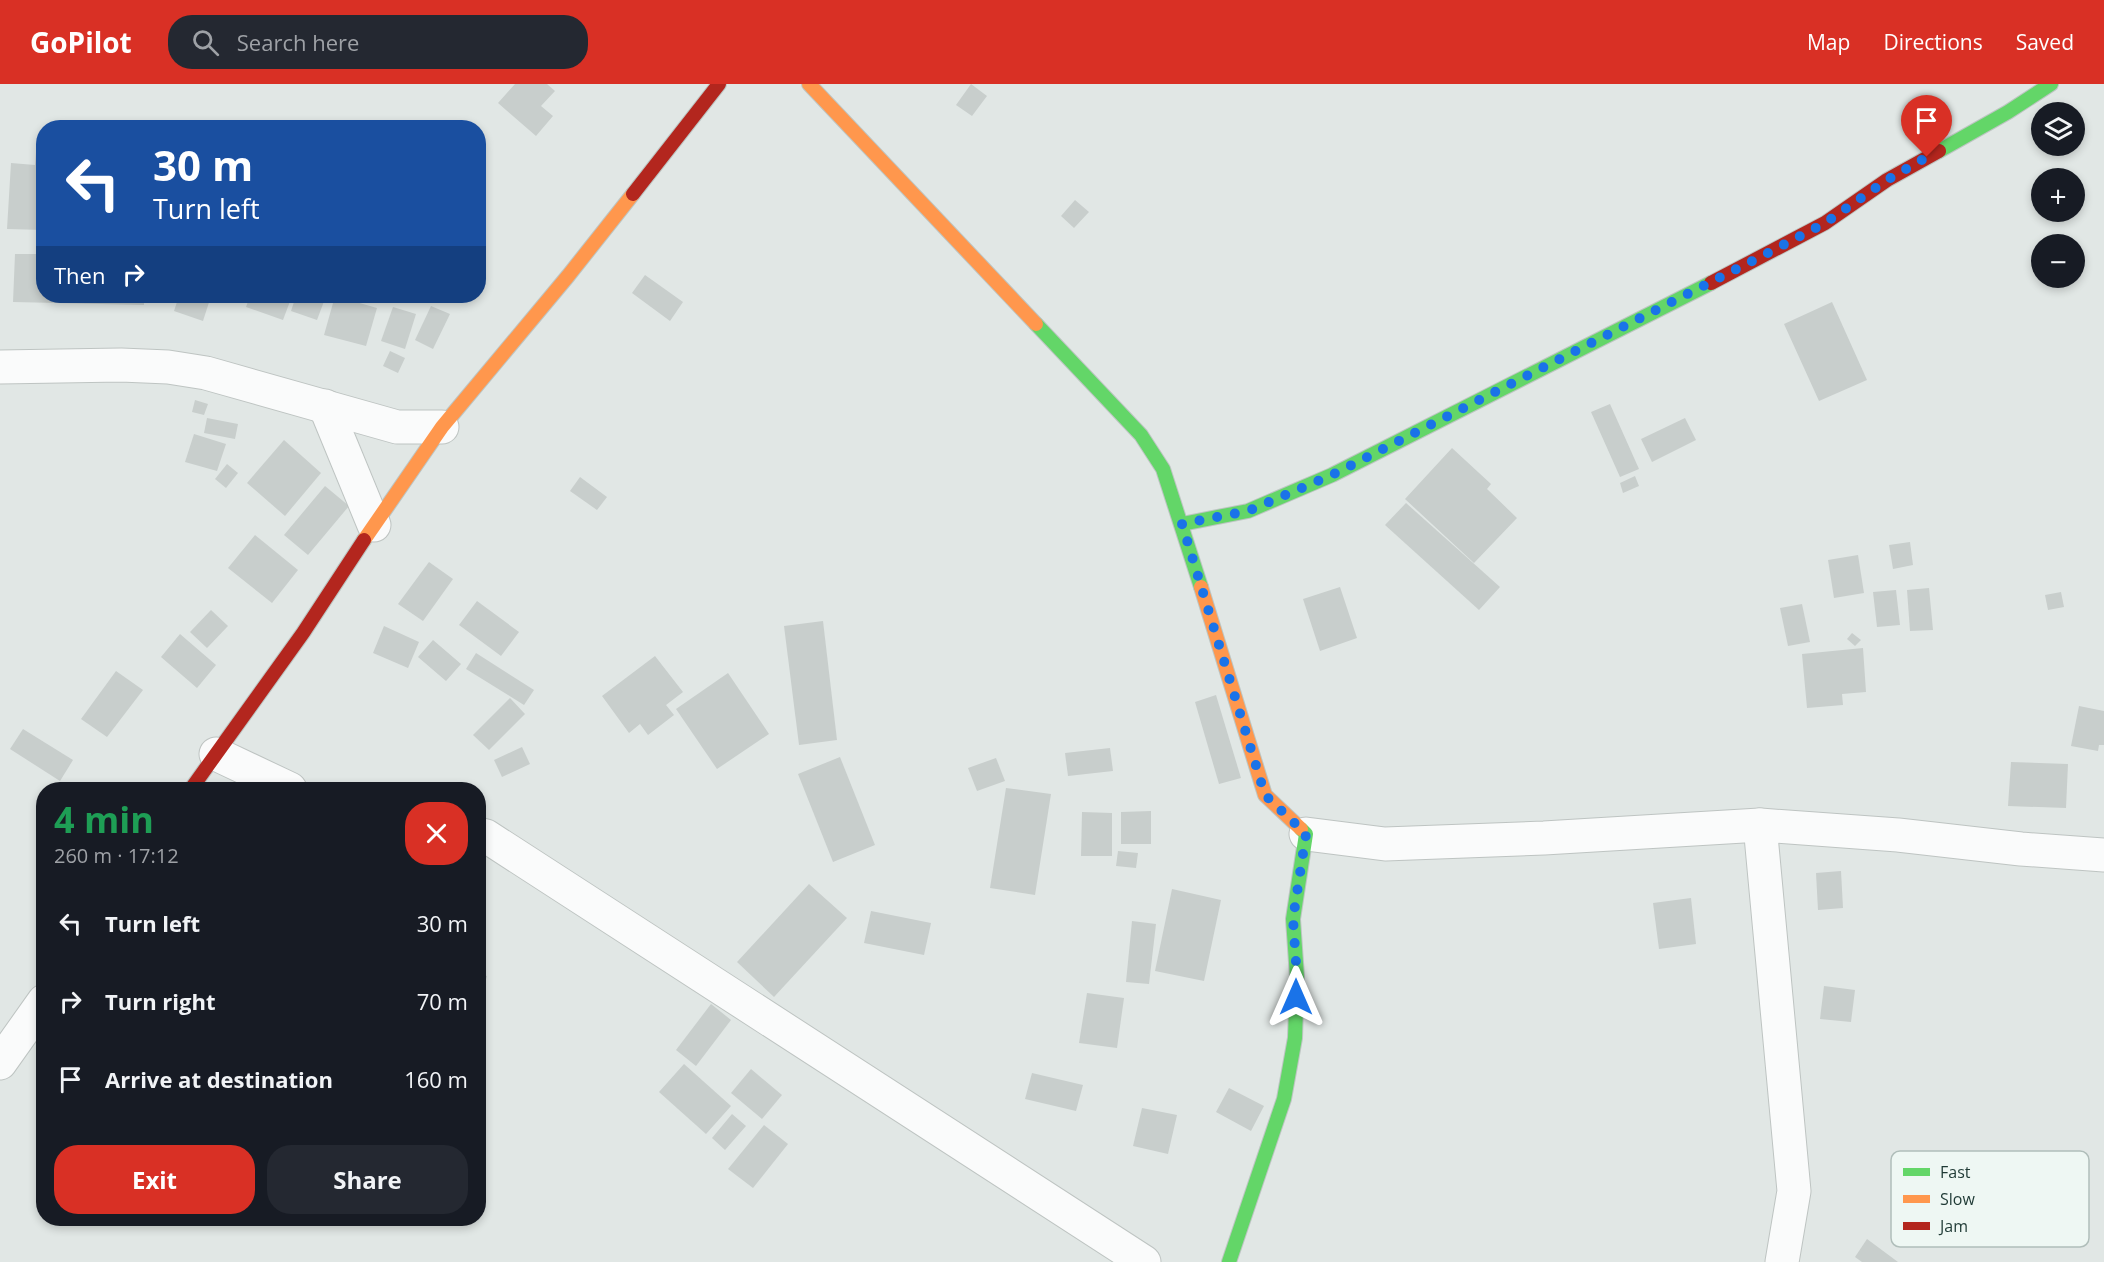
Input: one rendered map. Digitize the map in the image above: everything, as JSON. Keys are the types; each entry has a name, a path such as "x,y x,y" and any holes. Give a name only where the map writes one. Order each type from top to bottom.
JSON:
{"street":[{"path":"196,782 303,633 442,427 568,276 719,84"},
{"path":"808,84 1141,435 1163,469 1182,524 1265,795 1306,834 1385,844 1544,838 1760,825 1898,835 2021,849 2104,855"},
{"path":"1182,524 1248,511 1332,475 1825,223 1887,180 2008,112 2051,84"},
{"path":"0,367 121,365 168,367 206,373 397,427 442,427"},
{"path":"325,406 374,525"},
{"path":"216,754 275,782"},
{"path":"1760,825 1794,1191 1791,1257"},
{"path":"1229,1262 1284,1099 1295,1038 1297,977 1293,919 1306,834"},
{"path":"486,836 1144,1262"},
{"path":"0,1063 36,1012"}],"building":[{"path":"515,84 547,84 555,91 541,106 553,116 536,136 498,103"},
{"path":"971,84 987,96 972,116 956,105"},
{"path":"36,152 36,230 7,229 11,163 35,165"},
{"path":"1075,200 1089,212 1074,228 1061,216"},
{"path":"15,254 36,254 36,303 13,302"},
{"path":"645,275 683,302 670,321 632,293"},
{"path":"1832,302 1867,380 1819,401 1784,324"},
{"path":"57,303 144,303 144,305"},
{"path":"177,303 209,303 203,321 174,311"},
{"path":"247,303 289,303 283,320 246,307"},
{"path":"294,303 323,303 317,320 291,311"},
{"path":"333,303 360,303 377,308 366,346 324,335"},
{"path":"431,306 450,314 433,349 415,340"},
{"path":"393,307 416,314 405,349 381,341"},
{"path":"390,351 405,358 398,373 383,366"},
{"path":"195,400 208,404 204,415 192,412"},
{"path":"1610,404 1639,469 1620,477 1591,412"},
{"path":"207,418 238,424 235,439 204,433"},
{"path":"1685,418 1696,440 1652,462 1641,439"},
{"path":"194,434 226,444 217,471 185,462"},
{"path":"284,440 321,473 285,516 247,483"},
{"path":"1452,448 1491,484 1487,489 1517,518 1474,563 1405,499"},
{"path":"227,464 238,473 226,488 215,479"},
{"path":"1635,476 1639,486 1623,493 1620,483"},
{"path":"580,477 607,497 597,510 570,491"},
{"path":"325,486 349,506 308,555 284,535"},
{"path":"1406,503 1500,587 1479,610 1385,525"},
{"path":"255,535 298,570 272,603 228,568"},
{"path":"1910,542 1913,565 1893,569 1889,545"},
{"path":"1858,555 1864,593 1834,598 1828,560"},
{"path":"429,562 453,579 423,621 398,604"},
{"path":"1340,587 1357,638 1320,651 1303,599"},
{"path":"1929,588 1933,630 1910,631 1907,590"},
{"path":"1896,590 1900,625 1877,627 1873,592"},
{"path":"2061,592 2064,607 2048,610 2045,595"},
{"path":"477,601 519,632 501,656 459,625"},
{"path":"1802,604 1810,642 1788,646 1780,608"},
{"path":"211,610 228,626 207,648 190,632"},
{"path":"823,621 837,740 799,745 784,626"},
{"path":"384,626 419,642 408,668 373,653"},
{"path":"1852,633 1861,640 1855,646 1847,639"},
{"path":"180,634 216,665 197,688 161,657"},
{"path":"433,640 461,664 446,681 418,657"},
{"path":"1863,648 1866,692 1842,694 1843,705 1807,708 1802,654"},
{"path":"476,653 534,690 524,705 466,669"},
{"path":"655,656 683,692 666,705 674,715 648,735 640,724 629,733 602,696"},
{"path":"116,671 143,690 107,737 81,719"},
{"path":"728,673 769,734 717,769 676,709"},
{"path":"1216,695 1241,778 1219,784 1195,702"},
{"path":"510,698 525,714 489,750 473,735"},
{"path":"2079,706 2104,711 2104,745 2099,745 2098,751 2071,746"},
{"path":"23,729 73,760 60,781 10,749"},
{"path":"522,747 530,764 502,777 494,760"},
{"path":"1110,748 1113,771 1068,776 1065,753"},
{"path":"840,757 875,845 833,862 798,774"},
{"path":"996,758 1005,781 977,791 968,768"},
{"path":"2011,762 2068,764 2066,808 2008,806"},
{"path":"1006,788 1051,794 1035,895 990,888"},
{"path":"1151,811 1151,844 1121,844 1121,812"},
{"path":"1082,812 1112,813 1112,856 1081,856"},
{"path":"1118,851 1138,853 1136,868 1116,866"},
{"path":"1841,871 1843,908 1818,910 1816,873"},
{"path":"809,884 847,918 774,997 737,962"},
{"path":"1172,889 1221,900 1204,981 1155,971"},
{"path":"1691,898 1696,944 1659,949 1653,903"},
{"path":"871,911 931,923 924,955 864,943"},
{"path":"1132,921 1156,924 1149,984 1126,982"},
{"path":"1824,986 1855,990 1851,1022 1820,1019"},
{"path":"1087,993 1124,998 1117,1048 1079,1043"},
{"path":"711,1004 731,1020 696,1066 676,1050"},
{"path":"684,1064 731,1106 706,1134 659,1092"},
{"path":"751,1069 782,1095 762,1119 731,1093"},
{"path":"1032,1073 1083,1085 1076,1111 1025,1099"},
{"path":"1229,1088 1264,1106 1251,1131 1216,1112"},
{"path":"1142,1108 1177,1115 1168,1154 1133,1146"},
{"path":"732,1114 746,1126 725,1150 712,1138"},
{"path":"764,1125 788,1144 753,1188 728,1169"},
{"path":"1867,1239 1898,1262 1862,1262 1855,1257"}],"traffic: fast":[{"path":"1939,151 2008,112 2051,84"},
{"path":"1182,524 1248,511 1332,475 1711,283"},
{"path":"1036,324 1141,435 1163,469 1201,587"},
{"path":"1229,1262 1284,1099 1295,1038 1297,977 1293,919 1306,834 1301,829"}],"traffic: slow":[{"path":"809,84 1036,324"},
{"path":"364,540 442,427 633,194"},
{"path":"1201,587 1265,795 1301,829"}],"traffic: jam":[{"path":"633,194 719,84"},
{"path":"1711,283 1825,223 1887,180 1939,151"},
{"path":"196,782 303,633 364,540"}],"route":[{"path":"1296,997 1293,919 1306,834 1265,795 1182,524 1248,511 1332,475 1825,223 1887,180 1927,157"}]}
